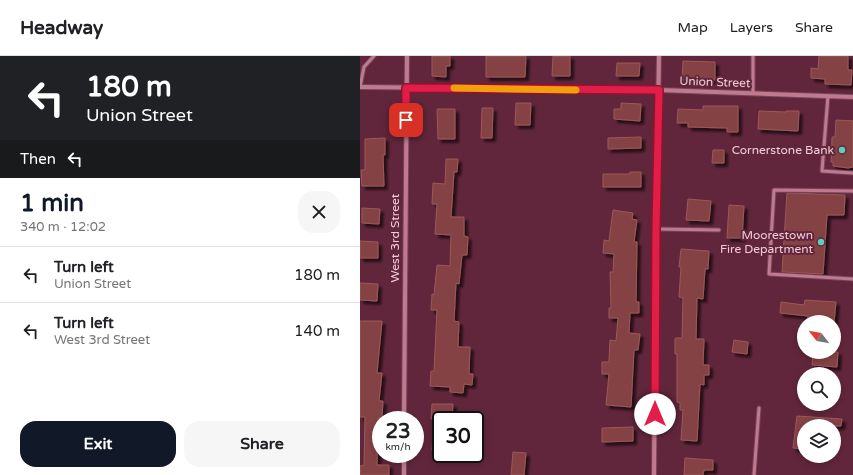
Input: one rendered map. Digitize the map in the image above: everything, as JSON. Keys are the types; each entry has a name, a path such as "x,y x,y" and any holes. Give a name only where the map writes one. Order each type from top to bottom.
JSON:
{"street":[{"name":"West 3rd Street","path":"404,411 407,56"},
{"path":"654,475 659,56"},
{"name":"Union Street","path":"360,87 659,90 853,96"},
{"path":"404,463 404,475"}],"lane":[{"path":"360,87 364,67 374,56"},
{"path":"753,56 753,93"},
{"path":"828,96 822,171 853,173"},
{"path":"853,191 774,190 769,274 853,279"},
{"path":"656,229 719,230"},
{"path":"754,475 759,408"}],"building":[{"path":"432,56 450,56 450,66 446,66 446,77 432,76"},
{"path":"486,56 526,56 525,77 486,77"},
{"path":"553,56 570,56 570,76 552,76"},
{"path":"819,56 848,56 848,70 852,70 851,85 825,84 825,79 811,78 811,68 818,69"},
{"path":"683,61 715,62 715,80 682,80"},
{"path":"617,63 640,63 639,76 616,76"},
{"path":"516,103 531,103 530,125 515,125"},
{"path":"621,103 641,104 640,121 614,119 614,109 621,109"},
{"path":"703,106 738,106 738,132 727,132 727,128 688,127 688,123 677,123 678,109 703,110"},
{"path":"482,108 493,108 492,138 481,138"},
{"path":"437,109 455,109 455,139 438,139"},
{"path":"759,111 799,111 798,131 758,129"},
{"name":"Cornerstone Bank","path":"836,120 853,121 853,167 848,168 833,166 833,162 831,162 832,137 835,137"},
{"path":"641,137 641,148 608,149 608,138"},
{"path":"385,138 385,155 383,155 384,186 362,186 361,170 365,170 365,139"},
{"path":"713,150 724,150 724,163 712,163"},
{"path":"446,159 458,159 457,172 454,172 451,217 464,217 464,236 468,237 467,255 462,255 459,284 456,283 454,321 459,322 458,347 470,347 469,374 473,374 472,385 464,384 463,393 450,392 450,387 430,386 431,371 434,371 437,310 431,310 432,294 434,295 437,265 450,266 451,235 435,234 437,204 432,204 433,183 445,184"},
{"path":"630,172 641,172 641,187 603,187 603,174 630,174"},
{"path":"787,193 845,195 844,215 827,215 823,274 782,272"},
{"path":"688,199 711,201 709,221 686,220"},
{"path":"729,205 744,206 742,238 727,238"},
{"path":"362,208 380,209 379,224 362,223"},
{"path":"613,210 633,213 632,219 637,220 634,242 637,242 636,302 639,302 639,313 630,313 629,333 640,334 638,350 634,350 631,407 606,405 609,374 602,374 602,362 609,362 610,340 616,341 618,318 609,318 609,308 611,308 610,272 613,272 614,254 603,253 604,240 609,241"},
{"path":"360,241 378,242 378,258 360,258"},
{"path":"681,249 709,251 708,269 705,269 703,299 697,298 696,339 704,339 703,365 709,365 709,375 704,375 704,385 700,384 697,441 681,440 683,410 680,410 680,403 677,402 677,354 675,354 675,338 682,338 683,298 679,297 681,267 679,267"},
{"path":"360,283 378,284 377,301 360,300"},
{"path":"805,300 836,302 835,315 799,315 780,313 781,302 804,305"},
{"path":"360,321 382,321 377,373 382,373 379,401 383,401 382,411 372,411 372,463 377,463 377,465 389,465 389,475 360,475 360,466 364,465 365,417 360,417"},
{"path":"734,340 748,342 747,354 732,352"},
{"path":"812,359 838,359 837,367 812,365"},
{"path":"432,404 453,404 453,411 432,411 431,419"},
{"path":"797,416 842,419 841,426 841,419 797,419 797,448 793,448"},
{"path":"633,427 633,441 602,442 602,428"},
{"path":"513,452 526,453 524,475 511,475"},
{"path":"685,458 713,460 713,470 704,470 703,475 684,475"}],"slow traffic":[{"path":"454,88 576,90"}],"place":[{"name":"Cornerstone Bank","path":"842,150"},
{"name":"Moorestown Fire Department","path":"821,242"}],"route":[{"path":"406,120 406,88 659,90 656,229 655,414"}]}
